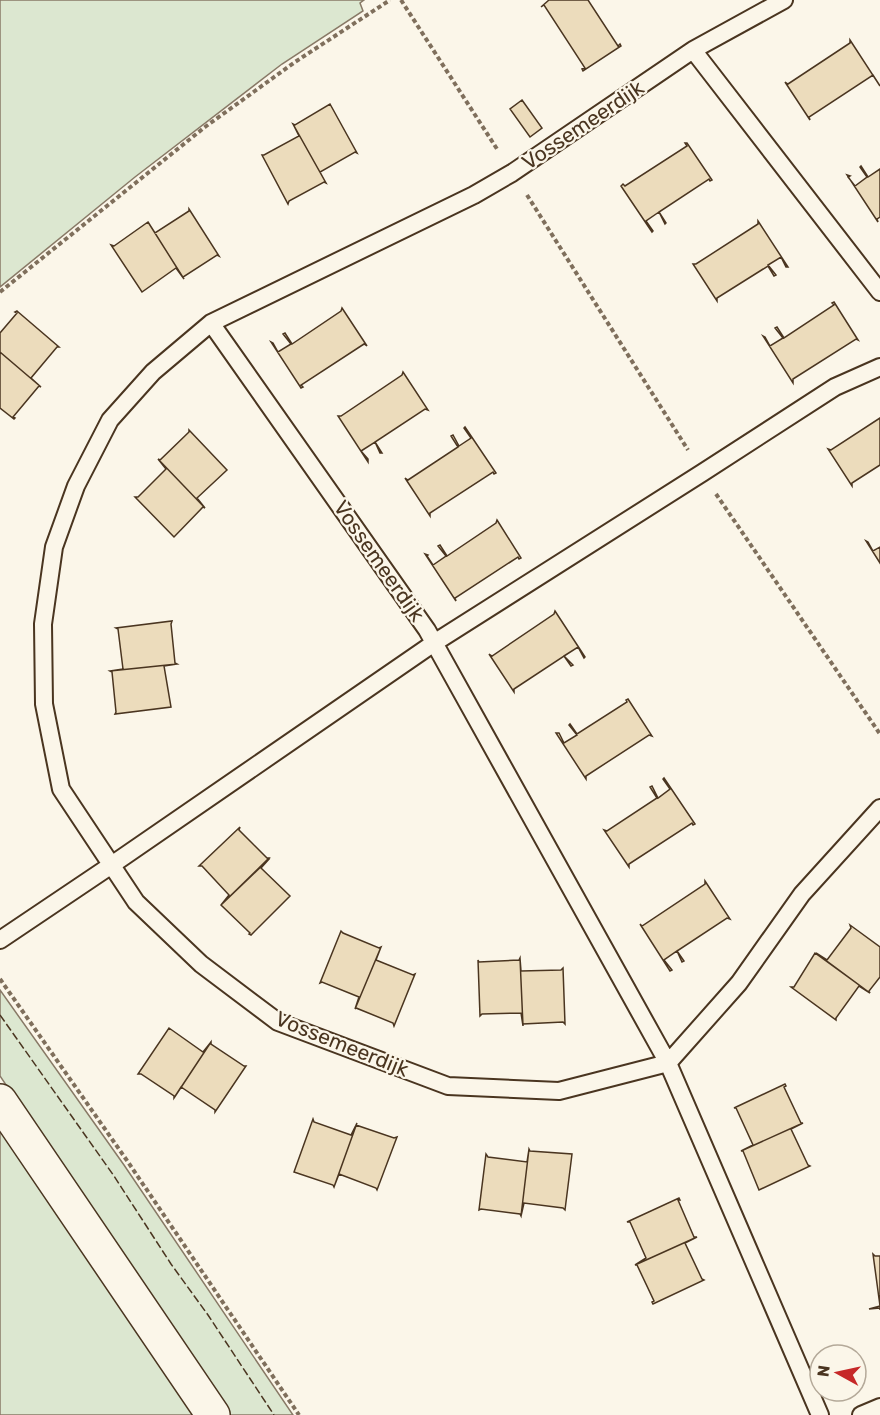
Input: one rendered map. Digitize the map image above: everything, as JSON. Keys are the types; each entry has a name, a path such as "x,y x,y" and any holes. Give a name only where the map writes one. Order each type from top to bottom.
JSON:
{"street":[{"path":"0,1101 213,1415"}],"lane":[{"name":"Vossemeerdijk","path":"668,1063 559,1091 448,1086 279,1022 201,964 136,902 113,864 61,789 44,704 43,624 54,547 76,486 110,420 153,372 211,322 474,195 513,173 693,50 784,0"},
{"path":"693,50 880,292"},
{"name":"Vossemeerdijk","path":"211,322 434,643 668,1063 820,1415"},
{"path":"0,940 434,643 835,387 880,367"},
{"path":"668,1063 739,983 802,894 880,808"},
{"path":"861,1415 880,1407"}],"path":[{"path":"0,292 205,127 295,62 390,0"},
{"path":"401,0 702,473 880,734"},
{"path":"0,980 128,1162 299,1415"}],"green space":[{"path":"0,0 364,0 360,3 363,11 282,64 135,177 0,287"},
{"path":"0,990 124,1165 293,1415 228,1415 0,1076"},
{"path":"0,1118 200,1415 0,1415"}],"building":[{"path":"549,0 588,0 618,46 620,44 621,46 583,71 582,69 585,68 544,5 541,7"},
{"path":"850,40 873,75 809,117 810,120 785,82 788,84 850,43"},
{"path":"522,100 542,128 530,137 510,109"},
{"path":"330,104 357,153 355,152 320,172 326,183 293,124 295,125"},
{"path":"293,124 326,183 289,201 288,204 262,155 299,136"},
{"path":"685,143 687,143 712,180 709,179 646,221 652,232 621,186 623,184 625,186 687,146"},
{"path":"861,166 868,177 880,169 880,217 877,219 878,222 850,180 855,186 867,177"},
{"path":"189,209 219,256 217,255 183,277 184,279 148,222 155,233"},
{"path":"758,221 788,267 781,257 768,265 776,275 774,276 768,266 717,298 717,301 693,264 758,224"},
{"path":"148,222 184,279 176,268 142,292 111,245 114,246"},
{"path":"834,302 858,340 856,339 793,379 793,383 763,336 770,346 783,338 775,328 777,327 784,338 834,305 832,303"},
{"path":"342,308 367,346 364,344 301,385 303,387 301,388 271,342 278,352 291,344 283,334 285,333 292,344 341,311"},
{"path":"17,311 59,347 31,378 41,387 0,352 0,333"},
{"path":"0,352 41,387 39,386 13,417 14,419 0,408"},
{"path":"403,372 428,410 425,409 361,451 368,462 338,416 402,375"},
{"path":"880,418 880,465 852,483 852,486 828,449 831,450"},
{"path":"465,427 496,473 493,472 430,513 430,516 405,478 408,480 458,447 451,436 453,435 459,446 471,438"},
{"path":"189,430 227,470 197,498 205,508 158,459 160,460"},
{"path":"158,459 205,508 203,507 174,537 135,497 138,497 166,469"},
{"path":"497,520 521,558 518,557 455,598 456,601 425,554 428,555 433,565 446,556 438,546 440,545 447,556 496,523"},
{"path":"866,541 873,551 880,547 880,563"},
{"path":"555,611 585,657 578,647 514,689 514,692 489,654 492,656 554,614"},
{"path":"172,621 175,663 177,664 110,671 123,669 118,629 116,628"},
{"path":"177,664 164,666 171,707 115,714 112,672 110,671"},
{"path":"628,699 652,736 649,735 586,776 586,779 556,733 559,733 564,743 577,735 570,724 577,734 627,702"},
{"path":"664,778 695,824 692,823 629,864 629,867 604,830 607,831 657,798 650,787 652,786 658,798 670,789"},
{"path":"240,827 239,830 269,858 221,905 229,895 202,866 199,866"},
{"path":"270,858 261,868 290,896 251,935 221,905"},
{"path":"705,881 730,919 727,918 664,960 672,970 670,971 640,924 642,926 705,884"},
{"path":"850,925 880,947 880,977 869,991 870,993 816,953 827,960 851,928"},
{"path":"341,931 381,947 355,1009 359,997 320,983"},
{"path":"381,947 376,960 415,974 394,1026 393,1023 355,1009"},
{"path":"815,953 870,993 859,986 836,1020 791,987 794,987"},
{"path":"520,958 521,971 561,970 563,968 565,1024 563,1022 523,1024 523,1026"},
{"path":"520,958 523,1026 521,1013 482,1014 480,1016 478,960 479,962 519,960"},
{"path":"169,1028 203,1052 211,1042 174,1098 138,1074"},
{"path":"211,1042 246,1066 215,1112 181,1087"},
{"path":"785,1084 784,1087 803,1123 741,1151 753,1145 734,1108"},
{"path":"313,1119 314,1122 351,1135 357,1123 334,1187 294,1172"},
{"path":"803,1123 791,1129 810,1166 759,1190 743,1151 741,1151"},
{"path":"356,1125 394,1138 397,1137 377,1190 339,1174 334,1187"},
{"path":"529,1149 530,1151 572,1154 565,1210 524,1203 521,1216"},
{"path":"529,1149 521,1216 520,1214 479,1210 486,1154 488,1157 527,1162"},
{"path":"679,1198 694,1237 697,1237 635,1265 646,1258 630,1222 627,1222"},
{"path":"697,1237 685,1243 704,1280 653,1304 654,1301 635,1265"},
{"path":"873,1254 880,1256 880,1306"}],"fence":[{"path":"0,1015 114,1176 274,1415"}]}
